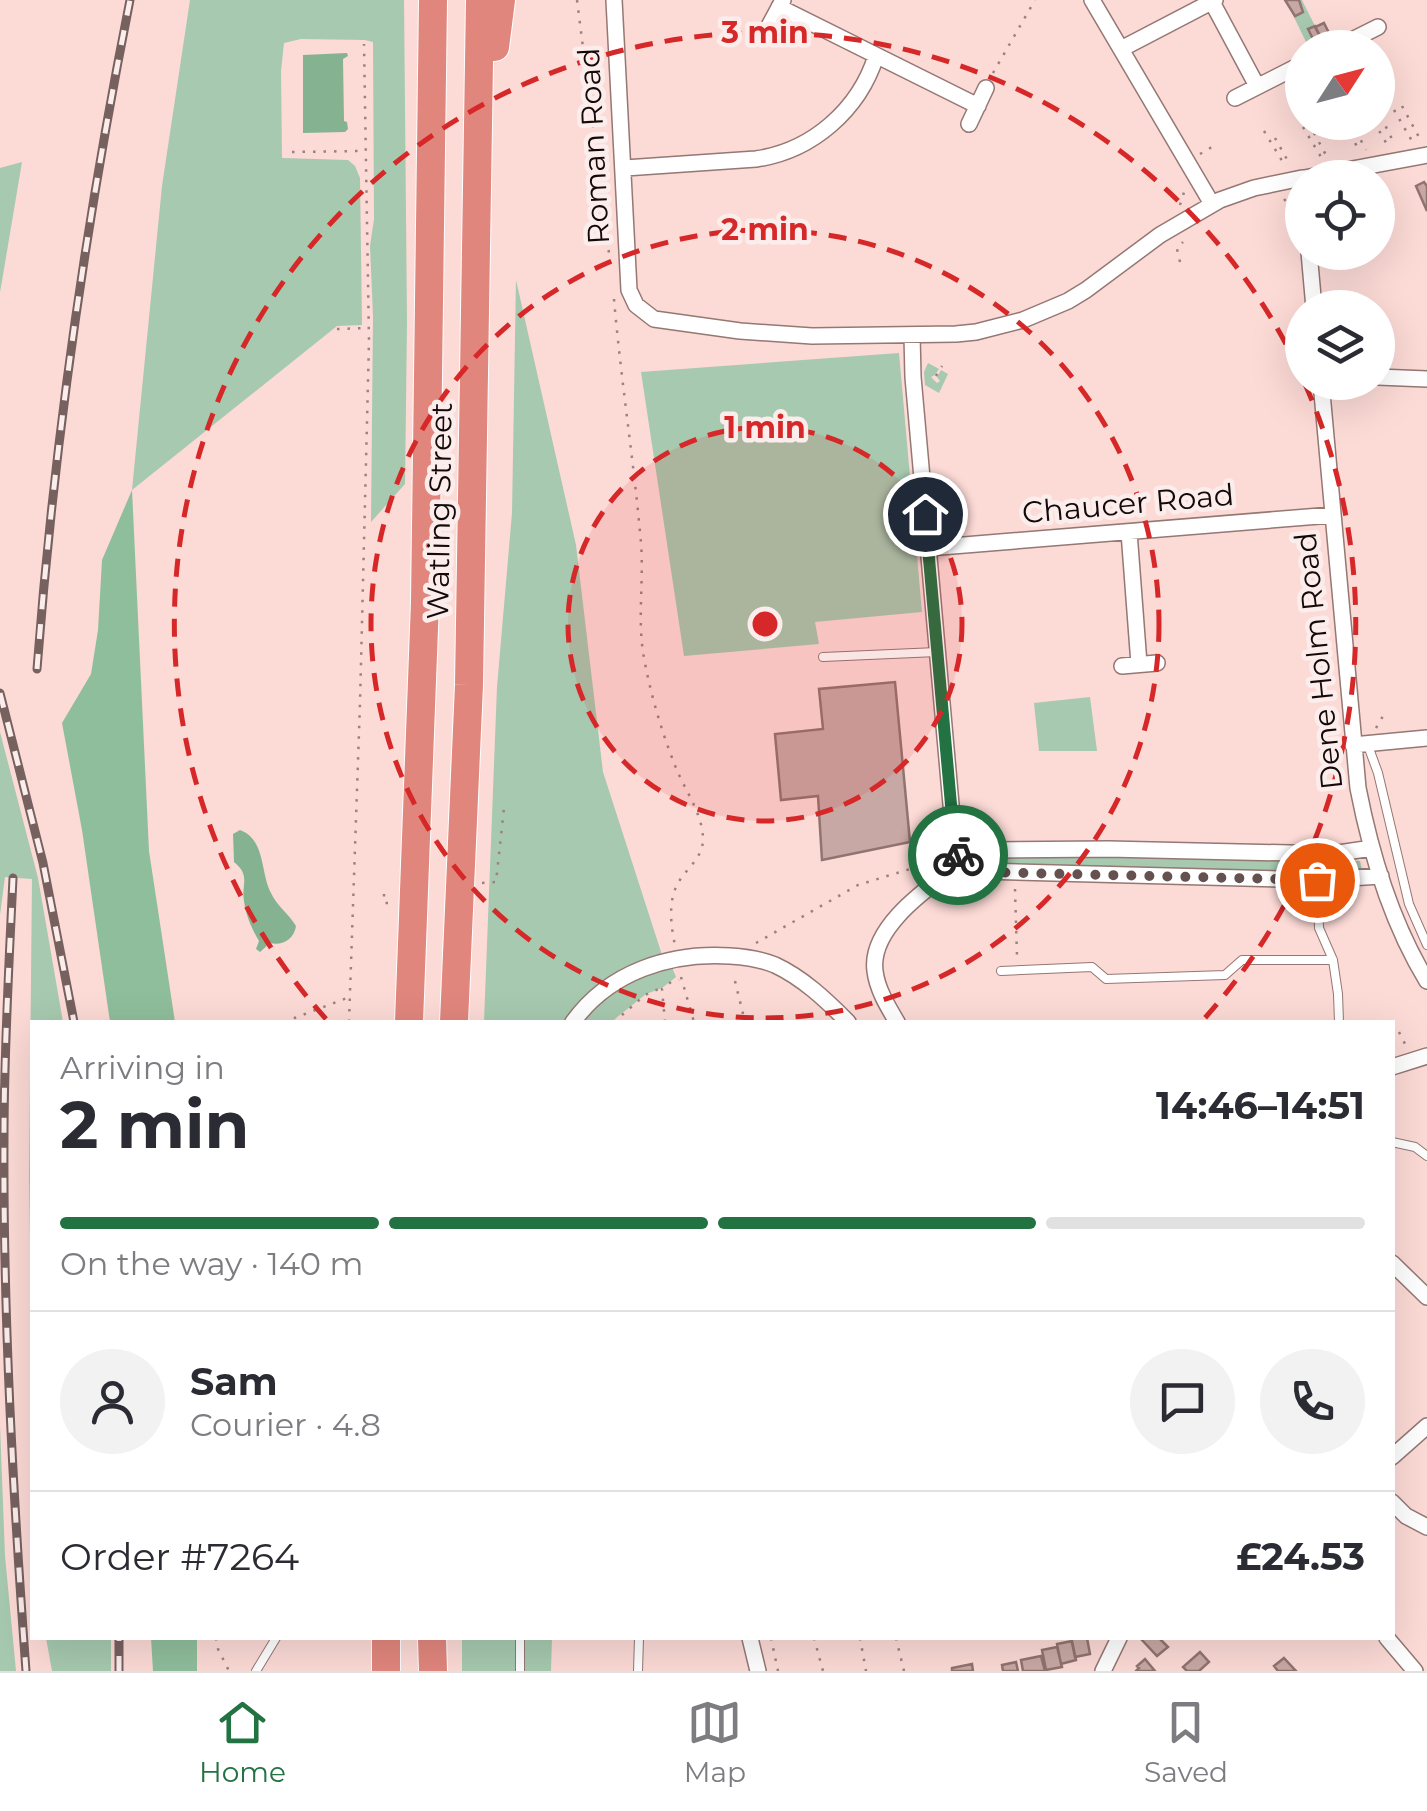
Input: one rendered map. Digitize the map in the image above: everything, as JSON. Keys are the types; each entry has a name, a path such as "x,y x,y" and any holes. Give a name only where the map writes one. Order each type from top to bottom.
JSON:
{"highway":[{"path":"416,0 418,79 429,166"},
{"name":"Watling Street","path":"410,1020 426,602 433,0"},
{"name":"Watling Street","path":"454,1020 469,686 480,0"},
{"path":"478,162 501,0"},
{"path":"386,1640 386,1671"},
{"path":"432,1640 433,1671"}],"street":[{"name":"Roman Road","path":"614,0 629,290 642,311 658,320 740,331 912,335"},
{"path":"1092,0 1212,204"},
{"path":"1121,48 1214,1 1257,86"},
{"path":"769,26 781,4 978,106"},
{"path":"1372,30 1378,27"},
{"path":"624,168 756,158 798,147 843,113 864,86 876,56"},
{"path":"1235,98 1285,72"},
{"path":"969,124 986,88"},
{"path":"1373,160 1424,147"},
{"path":"1285,182 1212,204 1160,234 1087,290 1024,320 976,332 912,335 953,827 962,862 978,871 1317,880 1380,876"},
{"path":"1395,381 1427,379"},
{"name":"Dene Holm Road","path":"1322,400 1332,515 1368,736 1362,809 1400,932 1423,957 1427,981"},
{"name":"Chaucer Road","path":"928,548 1332,515"},
{"path":"1129,532 1139,664"},
{"path":"1122,666 1157,663"},
{"path":"1368,736 1427,738"},
{"path":"956,840 983,850 1332,854 1372,848"},
{"path":"896,1020 875,973 880,943 898,916 962,862"},
{"path":"575,1020 598,995 622,978 677,958 715,955 770,963 814,990 846,1020"},
{"path":"1395,1066 1427,1056"},
{"path":"1395,1266 1427,1296"},
{"path":"1395,1453 1427,1426"},
{"path":"1395,1505 1406,1516 1426,1524"},
{"path":"750,1640 758,1671"},
{"path":"1103,1671 1118,1640"},
{"path":"1389,1640 1415,1671"}],"lane":[{"path":"823,657 937,652"},
{"path":"1368,736 1409,904 1427,945"},
{"path":"1107,874 1108,850"},
{"path":"1232,877 1233,852"},
{"path":"1317,880 1319,928 1332,960 1339,1020"},
{"path":"1002,972 1092,967 1106,978 1225,976 1242,960 1332,960"},
{"path":"1395,1143 1415,1146 1427,1156"},
{"path":"256,1671 275,1640"},
{"path":"638,1671 639,1640"},
{"path":"520,1641 520,1671"}],"path":[{"path":"578,0 610,263"},
{"path":"986,88 1035,0"},
{"path":"349,1020 369,328 364,44"},
{"path":"1402,106 1424,147"},
{"path":"1395,112 1412,141 1424,147"},
{"path":"1264,131 1283,166 1290,164 1275,138"},
{"path":"1424,147 1427,138"},
{"path":"1308,140 1322,158 1327,157 1318,140"},
{"path":"1353,140 1358,152 1395,144 1394,140"},
{"path":"1361,140 1366,150"},
{"path":"1384,140 1388,146"},
{"path":"1196,156 1212,147"},
{"path":"1286,155 1293,150"},
{"path":"292,152 364,151"},
{"path":"1176,210 1185,183"},
{"path":"1279,196 1285,200"},
{"path":"1180,262 1177,248 1184,241"},
{"path":"614,301 641,544 643,653 658,716 698,817 704,843 677,885 672,922"},
{"path":"337,329 369,328"},
{"path":"936,376 942,366"},
{"path":"1368,736 1383,716"},
{"path":"460,882 496,882 504,808"},
{"path":"748,948 858,885 923,865 946,852 956,840"},
{"path":"1014,872 1017,971"},
{"path":"665,1020 662,989 670,982 682,980"},
{"path":"735,981 745,1020"},
{"path":"616,1020 646,994 661,988"},
{"path":"289,1020 350,997"},
{"path":"1399,1032 1408,1049"},
{"path":"216,1640 230,1671"},
{"path":"771,1640 778,1671"},
{"path":"815,1640 823,1671"},
{"path":"860,1640 866,1671"},
{"path":"896,1640 904,1671"}],"shaded area":[{"path":"190,0 404,0 405,484 371,522 373,42 365,40 301,39 284,43 281,71 282,158 348,160 360,178 362,325 337,326 132,490 162,186"},
{"path":"1299,0 1317,30 1300,30 1291,11 1301,5"},
{"path":"347,53 343,59 344,121 348,129 303,133 303,55"},
{"path":"22,162 2,281 0,292 0,168"},
{"path":"516,280 576,545 603,772 662,955 572,1020 484,1020 497,687 512,513"},
{"path":"899,353 922,612 815,622 819,644 684,656 641,372"},
{"path":"928,363 939,369 931,377 937,383 941,370 948,374 939,393 925,385"},
{"path":"132,490 149,851 175,1020 110,1020 62,723 91,674 102,560"},
{"path":"1090,697 1097,751 1039,751 1034,703"},
{"path":"0,732 38,878 63,1020 31,1020 32,879 5,877 0,915"},
{"path":"240,830 254,841 271,893 296,926 287,940 270,943 260,952 245,907 244,876 234,862 233,834"},
{"path":"978,855 1360,861 1363,876 976,868"},
{"path":"672,967 676,977 614,1020 580,1020 615,988"},
{"path":"30,1077 30,1239 29,1176"},
{"path":"0,1425 5,1556 16,1671 0,1671"},
{"path":"46,1640 111,1640 111,1671 52,1671"},
{"path":"151,1640 197,1640 197,1671 153,1671"},
{"path":"462,1640 552,1640 551,1671 462,1671"}],"building":[{"path":"1285,0 1299,0 1303,12 1295,16"},
{"path":"1424,182 1427,186 1427,211 1416,186"},
{"path":"895,682 910,842 822,860 818,796 781,800 775,734 823,729 819,689"},
{"path":"1071,1640 1087,1640 1090,1654 1075,1657"},
{"path":"1142,1640 1161,1640 1168,1647 1157,1656"},
{"path":"1072,1641 1076,1660 1061,1664 1057,1644"},
{"path":"1057,1647 1062,1667 1046,1670 1042,1650"},
{"path":"1200,1652 1209,1662 1199,1671 1187,1671 1183,1667"},
{"path":"1041,1656 1045,1671 1023,1671 1021,1660"},
{"path":"1284,1658 1296,1671 1278,1671 1274,1666"},
{"path":"1145,1659 1155,1671 1136,1671"},
{"path":"1016,1662 1018,1671 1003,1671 1002,1665"},
{"path":"972,1664 973,1671 952,1671 952,1668"}],"railway":[{"path":"37,669 73,333 130,0"},
{"path":"0,693 43,863 74,1020"},
{"path":"13,878 5,1072 5,1270 26,1671"},
{"path":"119,1640 119,1671"}],"way so far":[{"path":"958,855 965,865 982,872 1317,880"}],"route":[{"path":"925,514 958,855"}]}
